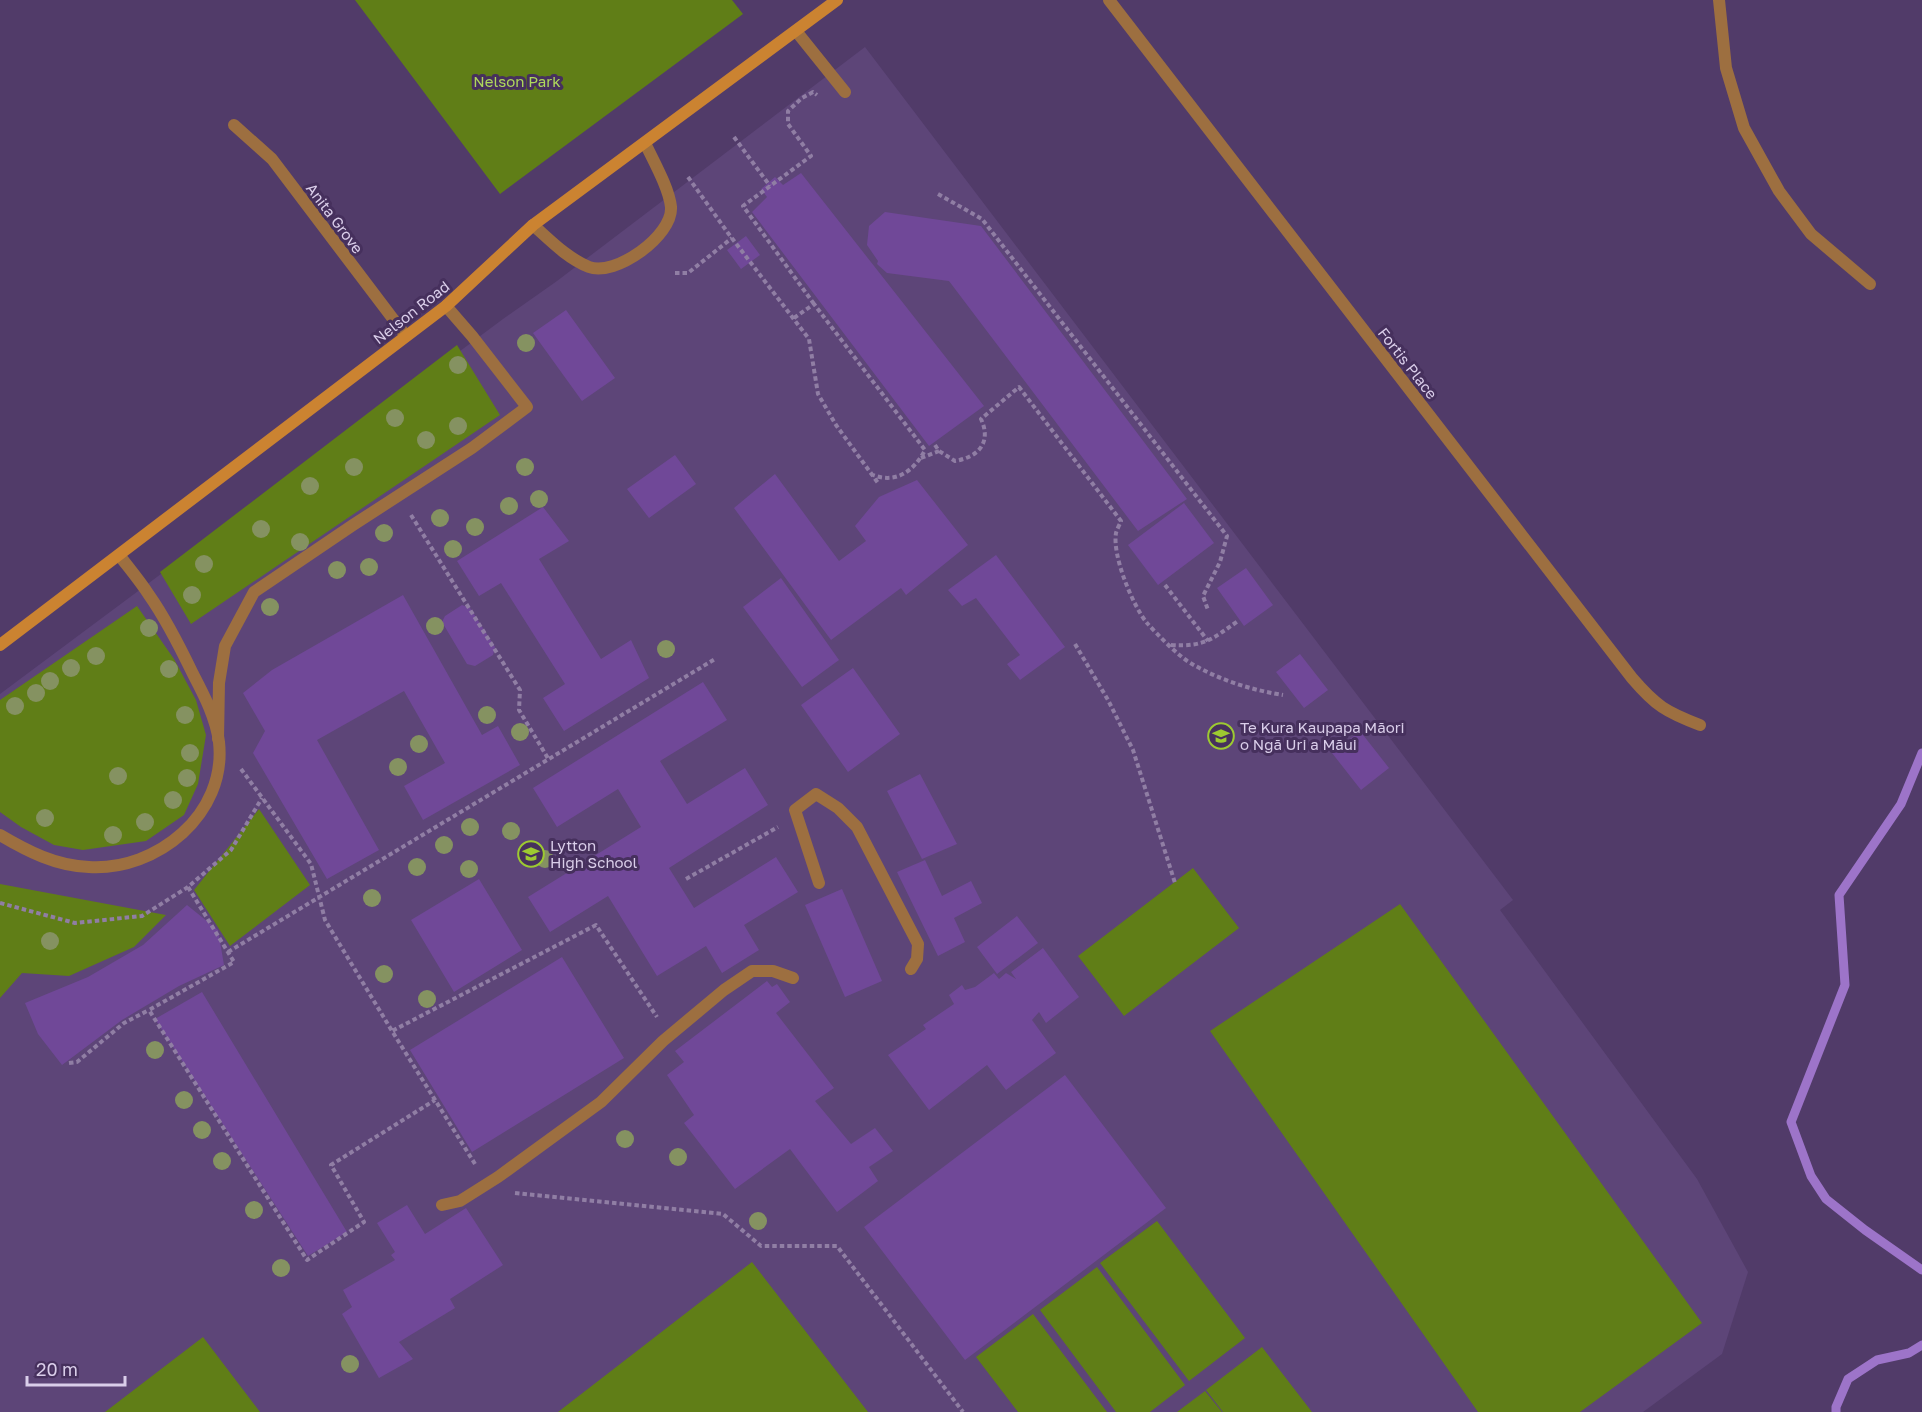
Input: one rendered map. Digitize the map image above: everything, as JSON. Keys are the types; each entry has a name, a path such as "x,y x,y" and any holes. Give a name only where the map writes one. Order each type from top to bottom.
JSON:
{"street":[{"name":"Nelson Road","path":"0,645 446,306 533,225 837,0"},
{"name":"Fortis Place","path":"1109,0 1632,678 1651,699 1669,713 1700,725"},
{"path":"1719,0 1726,68 1744,128 1779,191 1811,234 1870,284"},
{"path":"796,31 845,92"},
{"name":"Anita Grove","path":"234,125 272,159 406,336"},
{"path":"533,225 569,256 591,268 615,266 641,252 663,232 671,209 665,188 645,143"},
{"path":"0,835 35,854 72,866 111,866 146,857 176,839 190,826 201,812 215,781 219,751 219,683 225,646 254,592 472,448 527,407 446,306"},
{"path":"118,555 150,596 170,630 205,698 218,739"},
{"path":"819,883 795,810 816,794 838,808 857,826 918,944 917,959 911,969"},
{"path":"442,1205 460,1201 601,1102 669,1035 724,990 753,971 773,971 793,978"}],"path":[{"path":"821,98 813,92 802,98 788,111 788,124 811,156 743,206 925,450 917,464 900,476 883,479 872,475"},
{"path":"734,137 770,186"},
{"path":"665,188 685,173 794,318 809,339 818,394 836,425 878,483"},
{"path":"938,194 982,219 1227,536 1220,562 1203,596 1208,610"},
{"path":"675,273 688,273 732,238"},
{"path":"794,318 814,304"},
{"path":"935,445 939,451 955,461 972,456 979,450 985,433 981,419 1019,387 1121,521 1116,534 1117,554 1126,584 1146,622 1190,663 1221,678 1257,691 1282,695"},
{"path":"921,458 939,451"},
{"path":"399,495 520,690 519,711 549,760"},
{"path":"1165,585 1208,641"},
{"path":"1170,645 1191,646 1208,641 1238,621"},
{"path":"1075,644 1134,750 1175,883"},
{"path":"228,952 715,659"},
{"path":"218,739 311,864 325,920 435,1100 483,1186 723,1214 761,1246 837,1246 963,1412"},
{"path":"0,903 75,923 142,916 188,887 231,850 262,797"},
{"path":"686,879 797,816"},
{"path":"69,1063 77,1062 124,1023 234,962 188,887"},
{"path":"392,1031 596,925 669,1035"},
{"path":"149,1010 307,1260 364,1222 331,1165 435,1100"}],"shaded area":[{"name":"Lytton High School","path":"865,47 1513,900 1500,910 1697,1179 1748,1272 1722,1354 1643,1412 0,1412 0,694 557,281"}],"green space":[{"name":"Nelson Park","path":"355,0 732,0 743,14 500,194"},
{"path":"457,345 500,415 191,624 160,572"},
{"path":"137,606 174,659 196,700 206,735 198,784 184,815 146,841 83,850 54,845 21,827 0,812 0,700"},
{"path":"259,809 310,885 230,946 194,890"},
{"path":"1193,868 1239,928 1124,1016 1078,956"},
{"path":"0,884 166,915 134,947 69,976 22,973 0,998"},
{"path":"1400,904 1702,1323 1580,1412 1478,1412 1210,1031"},
{"path":"1157,1221 1245,1338 1189,1381 1100,1263"},
{"path":"752,1262 868,1412 558,1412"},
{"path":"1097,1267 1185,1385 1150,1412 1116,1412 1040,1310"},
{"path":"1033,1314 1107,1412 1018,1412 976,1357"},
{"path":"203,1337 260,1412 105,1412"},
{"path":"1262,1347 1312,1412 1223,1412 1206,1390"},
{"path":"1205,1391 1222,1412 1177,1412"}],"building":[{"path":"801,173 984,406 929,446 752,212 767,197 761,189 775,177 783,185"},
{"path":"885,212 981,226 1187,499 1138,531 949,281 887,273 877,264 878,261 867,245 869,226"},
{"path":"746,236 760,255 741,269 727,250"},
{"path":"566,310 615,378 582,401 533,333"},
{"path":"675,455 696,484 649,518 627,489"},
{"path":"775,474 839,561 866,541 855,526 879,497 917,480 968,545 906,595 901,588 831,640 734,508"},
{"path":"1184,503 1214,543 1158,585 1128,545"},
{"path":"543,507 569,541 539,559 601,659 631,640 649,678 564,731 543,698 565,684 501,583 479,596 457,561"},
{"path":"996,555 1065,647 1020,680 1007,664 1020,655 976,598 962,606 948,590"},
{"path":"1246,568 1273,605 1244,626 1217,588"},
{"path":"781,578 839,660 802,687 743,607"},
{"path":"403,595 482,735 498,726 520,765 423,820 404,786 445,763 404,691 317,740 379,850 327,879 253,753 265,731 243,693 272,670"},
{"path":"462,605 470,608 495,647 493,655 475,666 467,664 442,622 445,616"},
{"path":"1300,654 1328,690 1304,708 1276,672"},
{"path":"853,668 900,734 848,772 801,705"},
{"path":"703,682 727,720 660,761 687,804 745,768 768,805 669,868 694,908 776,857 798,892 744,925 759,950 722,973 706,946 657,976 608,896 550,932 528,897 641,827 618,789 557,827 533,788"},
{"path":"1360,731 1389,768 1361,790 1332,753"},
{"path":"920,774 957,844 922,859 887,791"},
{"path":"925,860 942,896 971,881 982,903 954,918 965,942 938,956 897,872"},
{"path":"479,879 522,950 454,992 411,920"},
{"path":"842,889 882,981 845,997 805,905"},
{"path":"187,905 218,930 224,965 179,986 122,1020 62,1065 38,1034 25,1003 88,977 143,945"},
{"path":"1017,916 1038,943 997,974 977,947"},
{"path":"1043,948 1079,997 1046,1023 1039,1012 1032,1020 1056,1053 1006,1090 987,1065 929,1110 888,1055 926,1029 923,1025 954,1004 949,995 962,985 965,990 975,987 994,973 999,979 1006,973 1016,979 1011,972"},
{"path":"562,957 624,1058 472,1152 410,1050"},
{"path":"767,981 772,987 777,984 790,1002 776,1013 834,1088 815,1101 851,1144 875,1128 893,1151 869,1167 878,1181 837,1212 790,1149 735,1189 684,1123 694,1115 667,1075 684,1062 675,1051"},
{"path":"202,992 347,1232 308,1256 155,1019"},
{"path":"1065,1075 1166,1208 965,1360 864,1227"},
{"path":"407,1205 425,1234 466,1208 503,1265 450,1299 455,1308 399,1342 413,1359 379,1378 342,1314 352,1307 343,1290 395,1260 391,1255 395,1252 377,1223"}],"waterway":[{"path":"1922,753 1901,804 1839,895 1845,985 1791,1122 1811,1176 1826,1199 1922,1270"},
{"path":"1836,1412 1848,1379 1877,1360 1909,1353 1922,1345"}],"place":[{"name":"Te Kura Kaupapa Māori o Ngā Uri a Māui","path":"1221,736"},
{"name":"Lytton High School","path":"531,854"}]}
